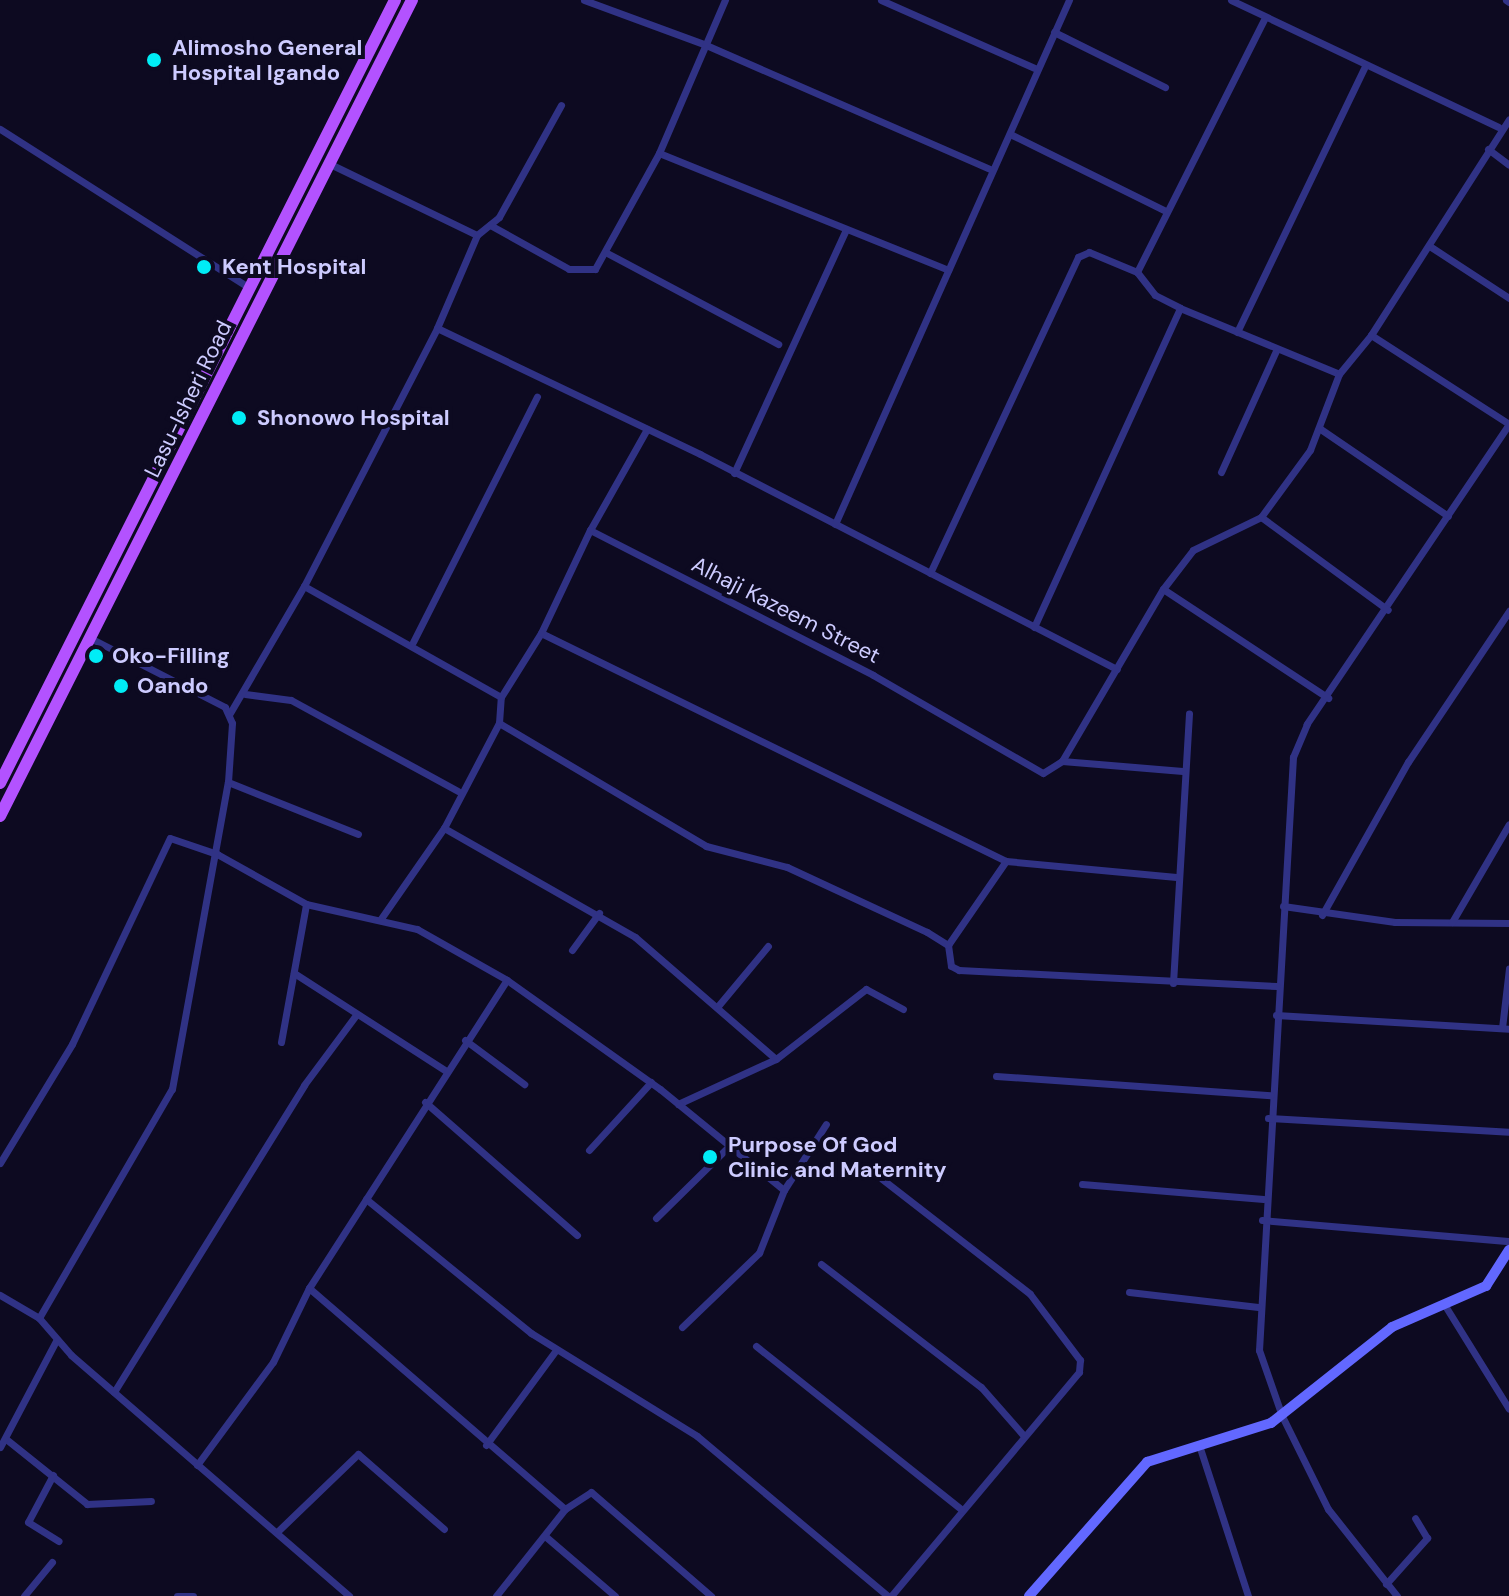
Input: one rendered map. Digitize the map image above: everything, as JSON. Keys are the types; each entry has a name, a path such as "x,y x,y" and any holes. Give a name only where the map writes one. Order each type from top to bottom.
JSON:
{"main road":[{"name":"Lasu-Isheri Road","path":"0,783 395,0"},
{"name":"Lasu-Isheri Road","path":"0,816 412,0"}],"street":[{"path":"490,225 569,269 595,269 607,253 659,153 725,0"},
{"path":"881,0 1037,69"},
{"path":"835,524 1069,0"},
{"path":"1231,0 1498,127"},
{"path":"590,1 706,45 992,170"},
{"path":"1137,272 1265,17"},
{"path":"1054,32 1165,87"},
{"path":"1237,332 1365,66"},
{"path":"39,1318 172,1089 192,957 217,854 228,782 230,713 244,694 304,586 437,328 477,235 490,225 561,105"},
{"path":"1183,771 1062,761 1163,589 1200,544 1261,517 1310,450 1339,374 1371,335 1431,247 1498,127 1509,119"},
{"path":"0,129 250,288"},
{"path":"1010,134 1166,211"},
{"path":"1488,149 1509,165"},
{"path":"659,153 948,270"},
{"path":"328,163 477,235"},
{"path":"734,473 846,230"},
{"path":"1431,247 1509,298"},
{"path":"930,573 1078,257 1089,252 1137,272 1155,295 1180,308 1276,351 1339,374"},
{"path":"607,253 778,344"},
{"path":"1034,627 1180,308"},
{"path":"437,328 647,429 1117,669"},
{"path":"1371,335 1509,424 1388,610 1302,731 1293,757 1263,1199 1259,1350 1282,1416 1328,1509 1397,1596"},
{"path":"1221,472 1276,351"},
{"path":"413,642 537,396"},
{"path":"1319,428 1448,516"},
{"path":"380,920 444,828 458,791 499,723 501,697 541,633 590,530 647,429"},
{"path":"1261,517 1388,610"},
{"name":"Alhaji Kazeem Street","path":"590,530 873,675 1029,768 1043,773 1062,761"},
{"path":"304,586 413,642 501,697"},
{"path":"1163,589 1328,698"},
{"path":"1322,915 1408,762 1509,611"},
{"path":"541,633 1006,861 1176,877"},
{"path":"90,638 230,713"},
{"path":"244,694 291,700 458,791"},
{"path":"1173,983 1176,877 1189,713"},
{"path":"499,723 706,846 787,867 948,945"},
{"path":"228,782 358,834"},
{"path":"1452,922 1509,824"},
{"path":"444,828 599,913 718,1006 776,1059"},
{"path":"0,1163 72,1044 167,843 177,839 217,854 306,904 417,929 507,980 651,1082 784,1190"},
{"path":"1006,861 948,945 951,966 959,970 1277,986"},
{"path":"281,1042 306,904"},
{"path":"1283,906 1322,915 1509,923"},
{"path":"572,950 599,913"},
{"path":"718,1006 768,946"},
{"path":"1276,1015 1506,1028 1509,968"},
{"path":"294,973 446,1071"},
{"path":"197,1465 273,1362 309,1288 425,1102 507,980"},
{"path":"678,1104 776,1059 866,989 903,1009"},
{"path":"114,1392 287,1111 356,1015"},
{"path":"465,1040 524,1084"},
{"path":"996,1076 1270,1095"},
{"path":"589,1150 651,1082"},
{"path":"425,1102 577,1235"},
{"path":"1268,1118 1509,1132"},
{"path":"682,1327 759,1253 784,1190 826,1124"},
{"path":"656,1218 729,1146"},
{"path":"366,1199 556,1350 697,1436 889,1596 1079,1372 1080,1360 1030,1294 882,1179"},
{"path":"1082,1184 1263,1199"},
{"path":"1262,1220 1509,1241"},
{"path":"1029,1596 1147,1462 1282,1416 1392,1327 1486,1286 1509,1250"},
{"path":"821,1264 981,1387 1024,1436"},
{"path":"309,1288 486,1445 565,1509"},
{"path":"1129,1292 1258,1307"},
{"path":"0,1295 39,1318 56,1341 197,1465 278,1531 349,1596"},
{"path":"1444,1304 1509,1409"},
{"path":"0,1447 56,1341"},
{"path":"756,1346 962,1510"},
{"path":"486,1445 556,1350"},
{"path":"6,1439 87,1504 151,1501"},
{"path":"1199,1445 1248,1596"},
{"path":"278,1531 358,1454 444,1529"},
{"path":"53,1475 28,1522 59,1541"},
{"path":"496,1596 565,1509 591,1492 711,1596"},
{"path":"1386,1584 1427,1538 1415,1518"},
{"path":"545,1536 615,1596"},
{"path":"24,1596 52,1562"},
{"path":"177,1596 193,1596"}],"place":[{"name":"Alimosho General Hospital Igando","path":"154,60"},
{"name":"Kent Hospital","path":"204,267"},
{"name":"Shonowo Hospital","path":"239,418"},
{"name":"Oko-Filling","path":"96,656"},
{"name":"Oando","path":"121,686"},
{"name":"Purpose Of God Clinic and Maternity","path":"710,1157"}]}
